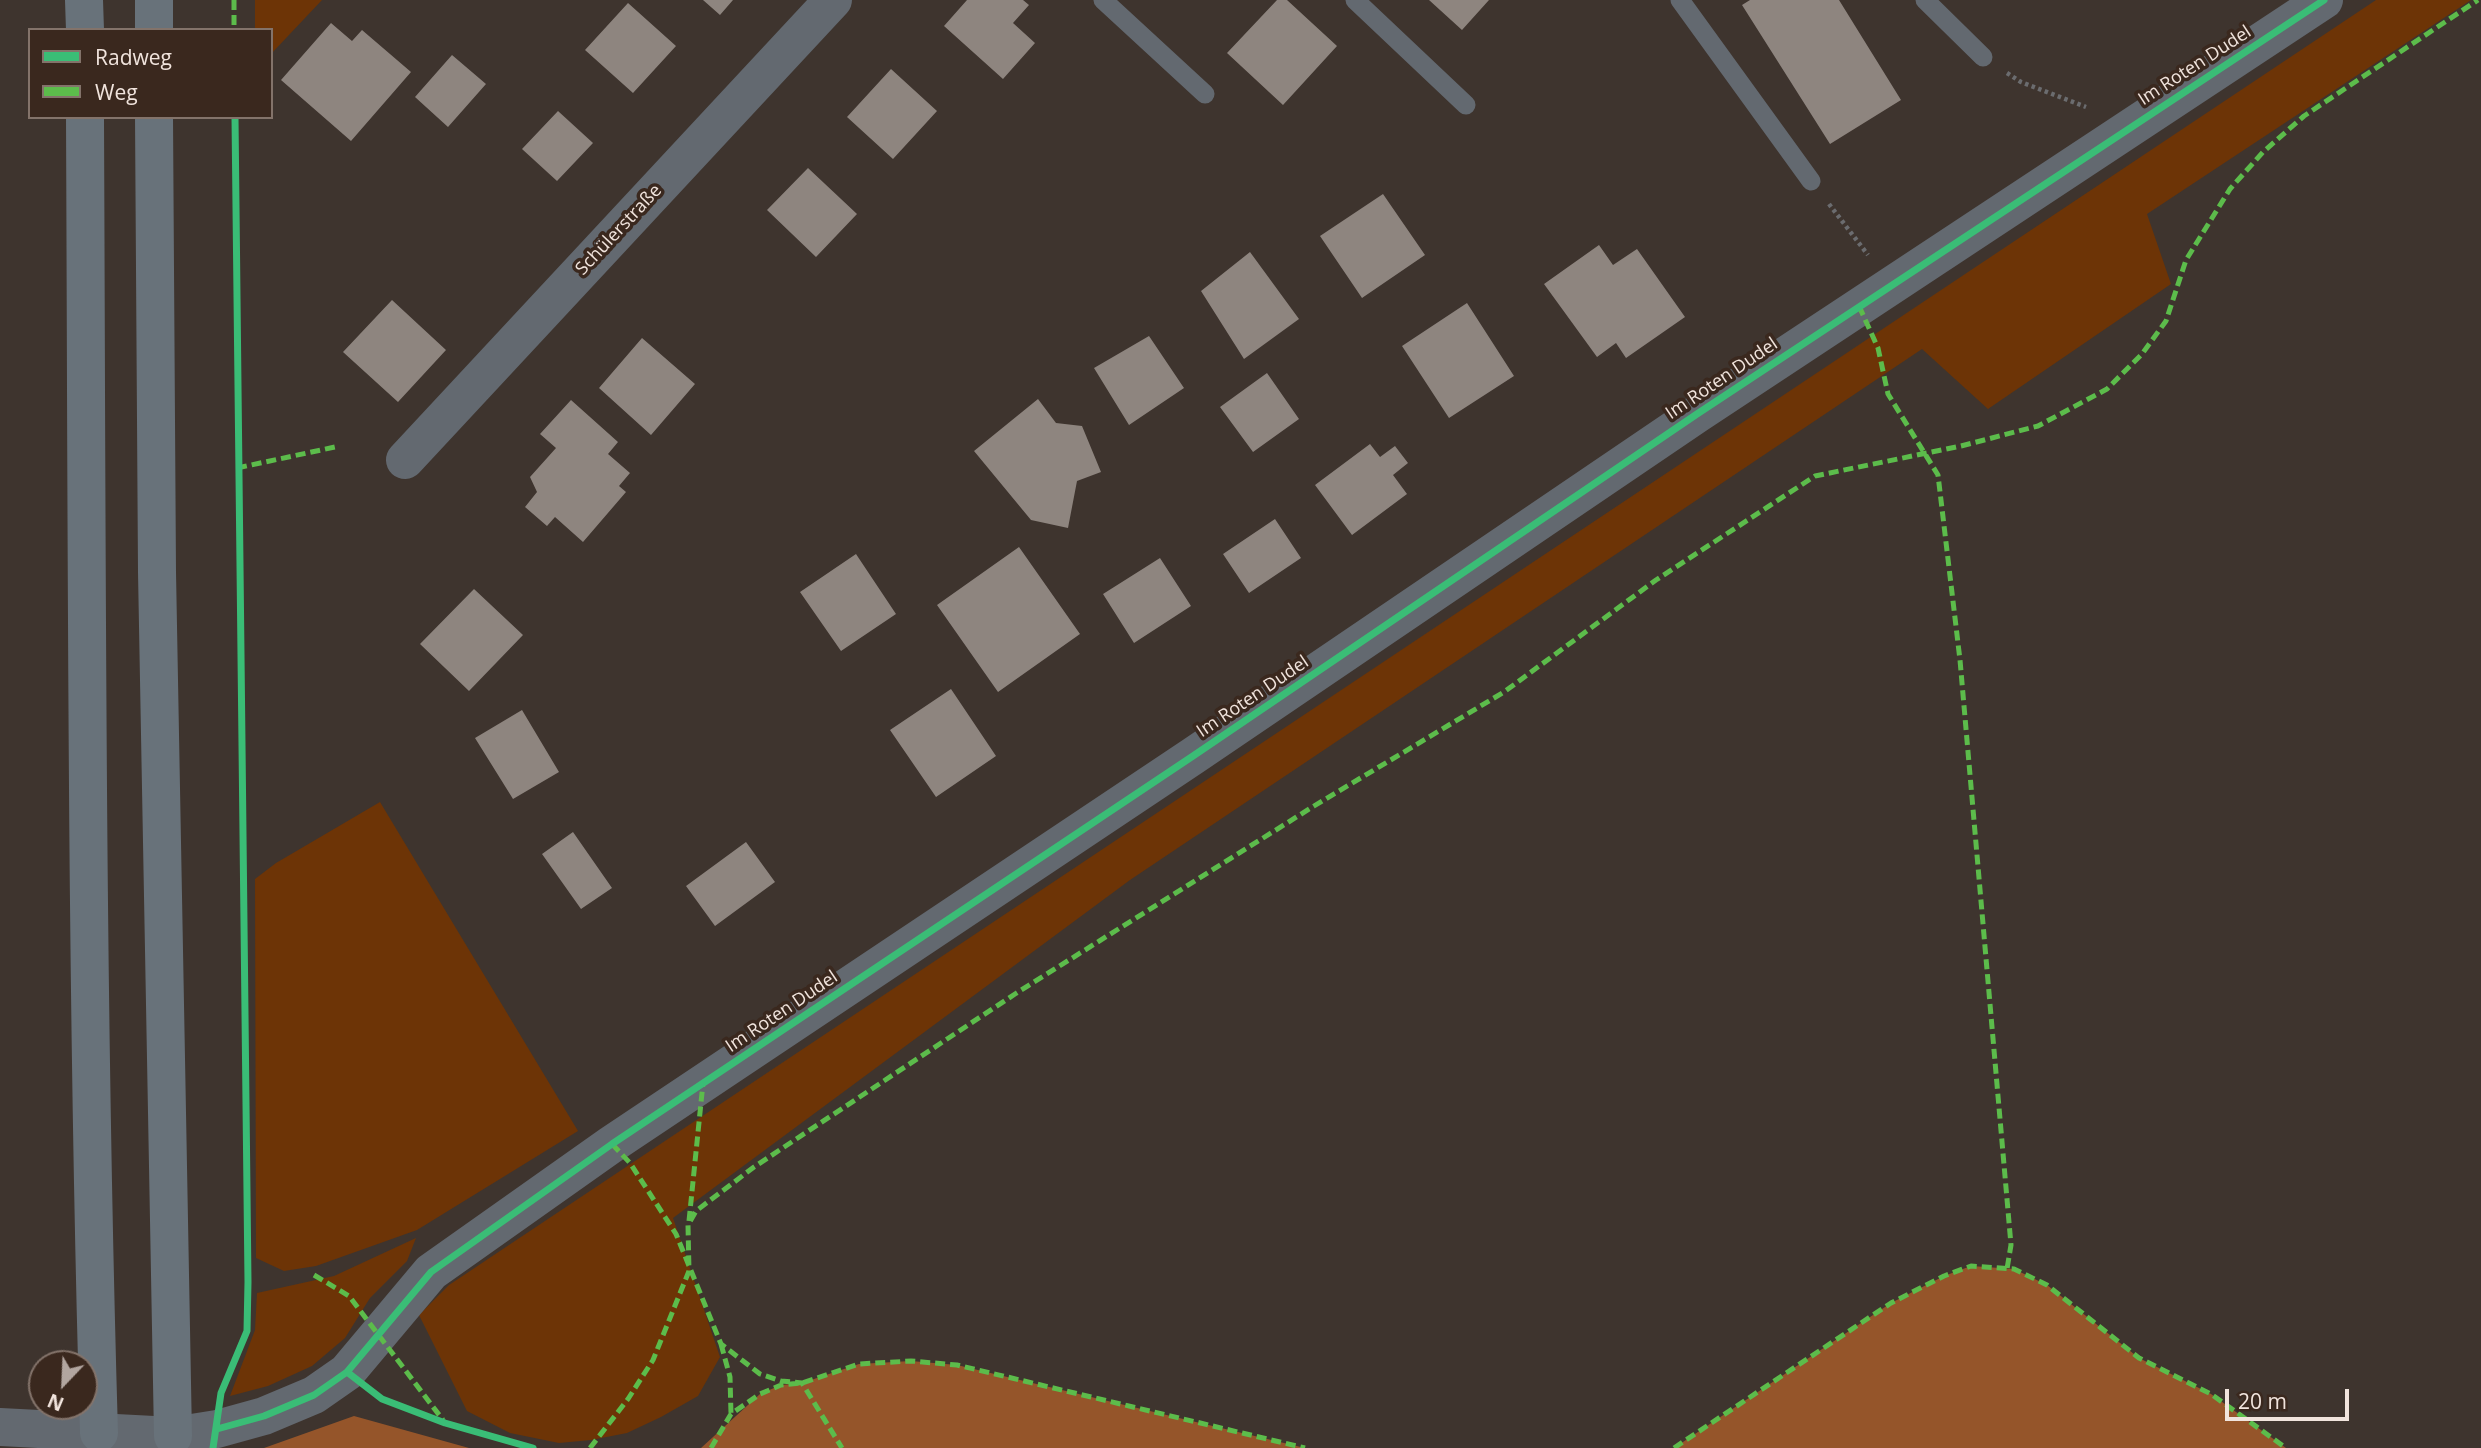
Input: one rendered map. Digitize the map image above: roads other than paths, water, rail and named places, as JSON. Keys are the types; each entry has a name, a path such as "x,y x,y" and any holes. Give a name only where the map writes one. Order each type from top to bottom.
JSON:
{"highway":[{"path":"84,0 85,28"},
{"path":"154,0 154,28"},
{"path":"85,119 93,1142 100,1433"},
{"path":"155,119 158,612 173,1436"}],"street":[{"name":"Schülerstraße","path":"405,460 833,0"},
{"name":"Im Roten Dudel","path":"0,1427 173,1436 216,1429 264,1416 314,1395 347,1372 431,1272 612,1144 1889,287 2324,0"}],"lane":[{"path":"1103,0 1205,94"},
{"path":"1356,0 1466,105"},
{"path":"1679,0 1811,181"},
{"path":"1925,0 1983,57"}]}
